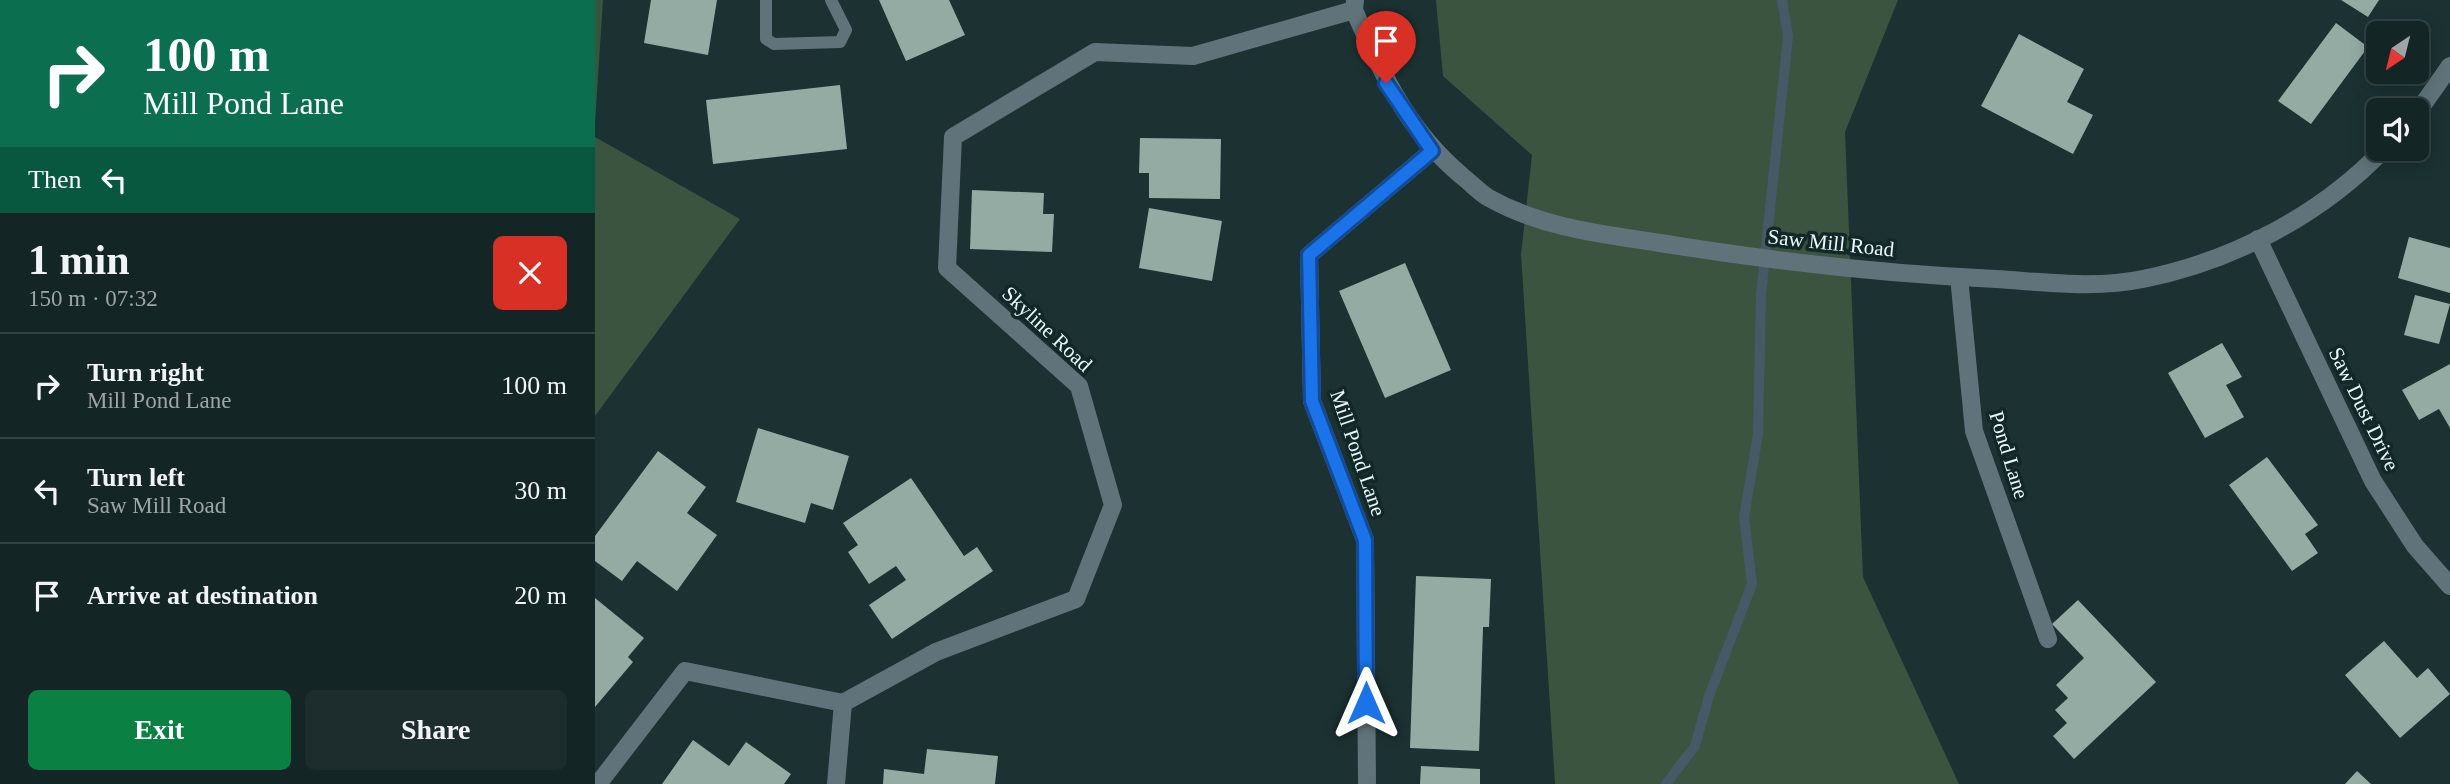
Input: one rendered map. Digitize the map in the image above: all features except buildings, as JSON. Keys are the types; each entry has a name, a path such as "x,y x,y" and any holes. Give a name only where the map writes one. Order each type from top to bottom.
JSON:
{"street":[{"name":"Saw Mill Road","path":"1354,5 1386,83 1432,151 1488,198 1558,227 1734,255 1959,278 2120,283 2179,271 2258,239 2332,197 2371,161"},
{"name":"Skyline Road","path":"843,703 936,652 1076,599 1113,505 1079,386 947,268 953,137 1095,52 1193,56 1354,5"},
{"path":"2428,98 2450,66"},
{"name":"Mill Pond Lane","path":"1367,784 1365,540 1312,401 1309,255 1432,151"},
{"name":"Saw Dust Drive","path":"2258,239 2373,481 2415,546 2450,586"},
{"name":"Pond Lane","path":"1959,278 1974,431 2048,639"},
{"path":"598,784 685,671 843,703 836,784"}],"lane":[{"path":"766,0 766,39 774,44 840,42 846,30 831,0"}],"green space":[{"path":"595,0 603,0 595,124"},
{"path":"1436,0 1898,0 1845,132 1863,577 1959,784 1555,784 1521,254 1532,155 1443,76"},
{"path":"595,137 740,219 595,416"}],"waterway":[{"path":"1666,784 1695,746 1709,696 1752,584 1744,517 1758,434 1761,295 1788,36 1782,0"}],"route":[{"path":"1366,703 1365,540 1312,401 1309,255 1432,151 1386,83"}]}
